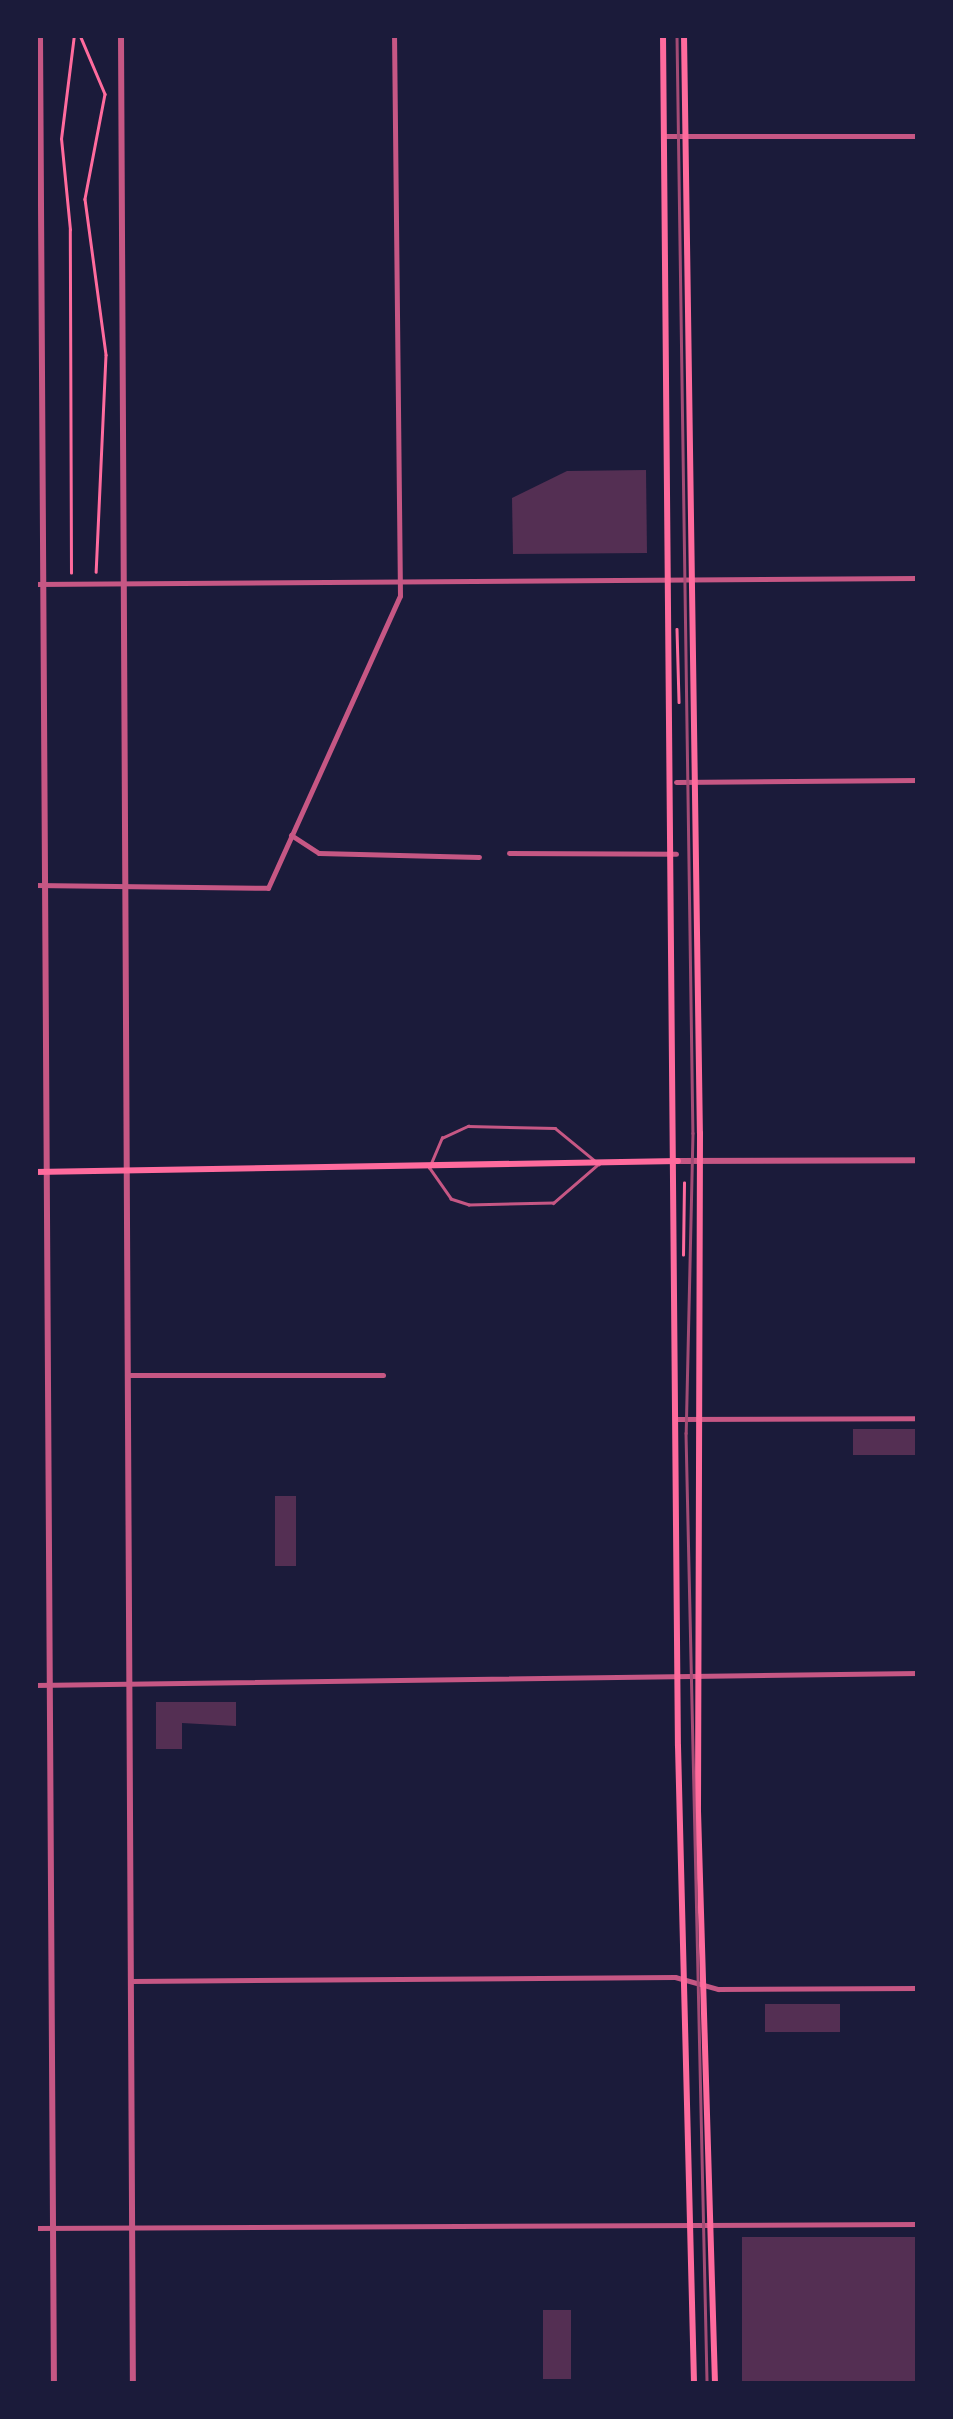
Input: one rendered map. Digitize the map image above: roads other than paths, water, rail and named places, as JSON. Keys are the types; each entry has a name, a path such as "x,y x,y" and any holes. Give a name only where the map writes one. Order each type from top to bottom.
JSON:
{"main road":[{"path":"664,35 676,782 678,1675 694,2384"},
{"path":"684,35 700,1162 694,1418 715,2384"},
{"path":"35,1172 678,1162"}],"street":[{"path":"40,35 39,584 46,884 54,2384"},
{"path":"121,35 133,2384"},
{"path":"35,885 268,888 400,582 394,35"},
{"path":"666,136 918,136"},
{"path":"39,584 918,578"},
{"path":"676,782 918,780"},
{"path":"292,835 319,854 479,856"},
{"path":"509,853 676,854"},
{"path":"678,1162 918,1160"},
{"path":"127,1375 384,1376"},
{"path":"675,1419 918,1418"},
{"path":"35,1684 918,1673"},
{"path":"131,1981 683,1978 704,1986 918,1988"},
{"path":"35,2228 918,2224"}],"lane":[{"path":"468,1126 555,1128 599,1164 571,1196 548,1204 463,1203 428,1168 442,1138 468,1126"}],"tram line":[{"path":"677,35 693,1133 686,1433 707,2384"}]}
